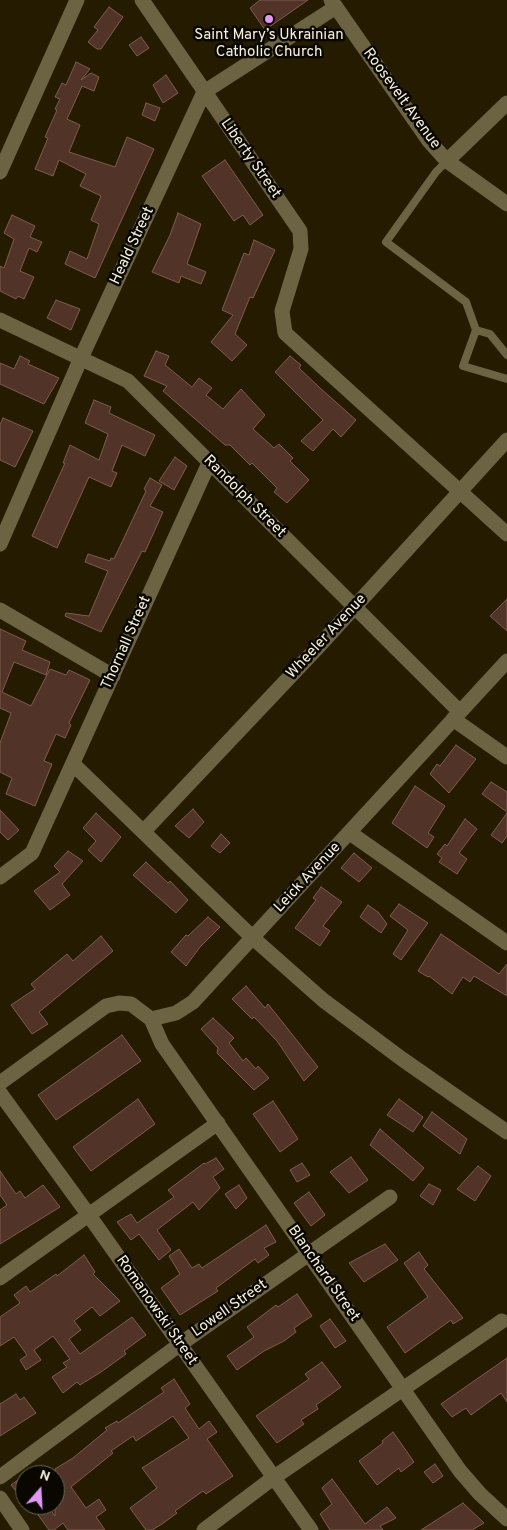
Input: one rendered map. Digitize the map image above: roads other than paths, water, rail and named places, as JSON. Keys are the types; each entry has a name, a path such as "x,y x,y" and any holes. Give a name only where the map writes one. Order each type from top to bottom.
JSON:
{"street":[{"path":"0,172 77,0"},
{"name":"Liberty Street","path":"142,0 300,232 301,249 282,311 285,333 460,491"},
{"path":"204,92 333,4"},
{"name":"Roosevelt Avenue","path":"333,4 428,141 447,161 507,204"},
{"name":"Heald Street","path":"0,544 81,358 204,92"},
{"path":"447,161 507,103"},
{"name":"Randolph Street","path":"0,320 128,381 354,607 457,716 507,757"},
{"name":"Wheeler Avenue","path":"144,831 507,440"},
{"name":"Thornall Street","path":"0,878 32,853 209,463"},
{"path":"460,491 507,534"},
{"path":"0,610 113,676"},
{"name":"Leick Avenue","path":"151,1020 176,1013 193,1002 507,661"},
{"path":"73,764 253,938 345,1018 507,1132"},
{"path":"350,833 507,943"},
{"path":"0,1082 106,1006 119,1003 131,1004 151,1020"},
{"name":"Blanchard Street","path":"151,1020 162,1044 460,1471 480,1494 507,1519"},
{"name":"Romanowski Street","path":"0,1093 88,1214 311,1530"},
{"path":"0,1278 218,1123"},
{"name":"Lowell Street","path":"0,1477 179,1345 390,1197"},
{"path":"204,1530 273,1478 502,1321"},
{"path":"0,1498 22,1530"}],"lane":[{"path":"447,161 436,172 386,242 466,302 476,330 463,366 507,379"},
{"path":"476,330 490,334 507,355"}],"place":[{"name":"Saint Mary’s Ukrainian Catholic Church","path":"269,19"}]}
